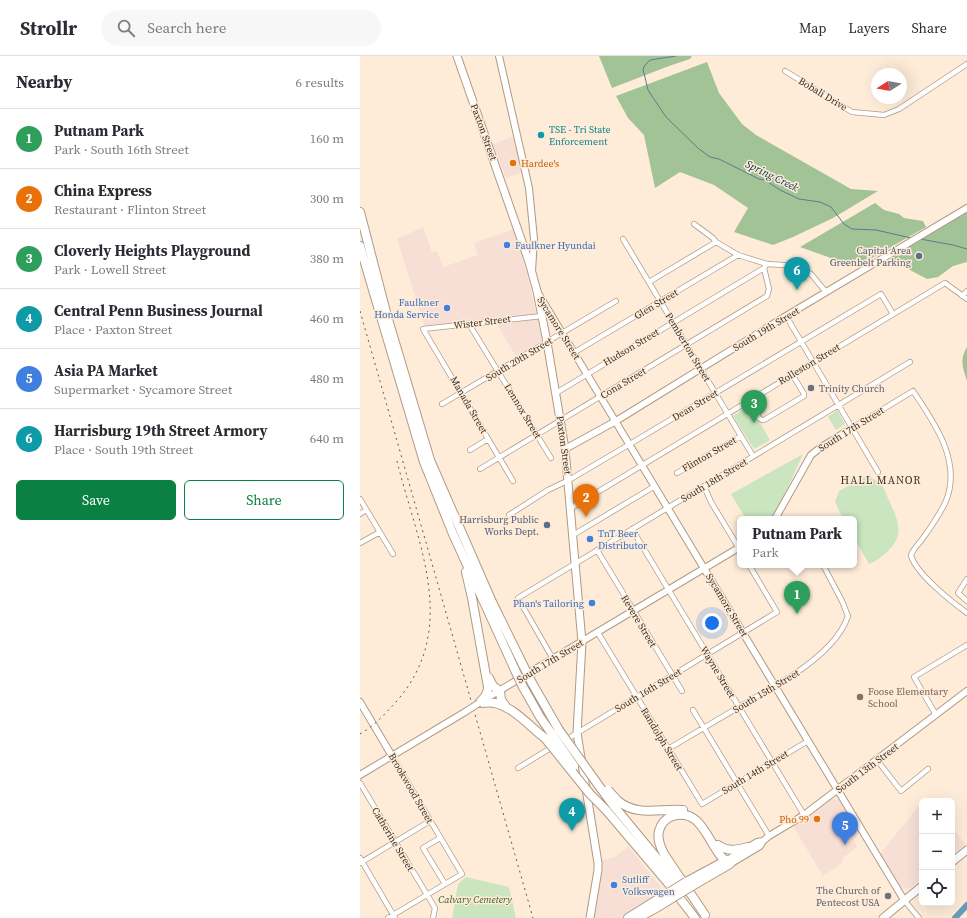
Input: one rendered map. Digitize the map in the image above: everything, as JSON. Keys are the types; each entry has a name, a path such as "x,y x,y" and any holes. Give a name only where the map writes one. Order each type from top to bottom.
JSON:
{"highway":[{"path":"360,212 389,323 430,460 492,602 532,683 552,734"},
{"path":"360,246 424,462 453,534 523,688 540,717 567,757 613,805 706,917"},
{"path":"453,534 469,582 488,692 479,703"},
{"path":"482,658 491,684 494,688 500,691 501,700 509,710"},
{"path":"479,703 494,703 500,705 529,724 566,740 668,883 695,918"},
{"path":"613,805 625,806 640,811 680,810 694,813 704,822 717,847 717,860 710,869"},
{"path":"706,917 659,845 659,830 662,824 673,816 680,815 691,817 700,824 727,862"},
{"path":"717,847 729,850 748,847"},
{"name":"South 13th Street","path":"700,878 710,869 727,862"},
{"name":"South 13th Street","path":"643,916 650,914 654,906 727,862"},
{"path":"668,883 690,918"},
{"path":"628,918 643,916"}],"main road":[{"name":"Paxton Street","path":"456,56 518,226 532,272 542,316 561,420 569,480 582,642 577,733 598,862 590,918"},
{"path":"499,56 529,188 534,239 532,272"},
{"name":"South 19th Street","path":"565,449 616,421 786,316 967,208"},
{"name":"Sycamore Street","path":"537,291 904,900"},
{"name":"South 17th Street","path":"779,516 807,460 811,455 852,428"},
{"name":"South 17th Street","path":"360,775 737,550"},
{"name":"South 13th Street","path":"727,862 748,847 766,839 804,815 967,691"},
{"name":"Brookwood Street","path":"360,702 392,756"},
{"name":"South 13th Street","path":"727,862 760,846 766,839"},
{"path":"955,860 967,850"},
{"path":"883,918 919,888"}],"street":[{"name":"Bobali Drive","path":"785,71 852,112 884,115 899,109 967,64"},
{"path":"694,224 716,242 738,255 765,266 783,265 799,268 811,274 826,292"},
{"name":"Pemberton Street","path":"623,238 753,456"},
{"path":"649,282 716,242"},
{"name":"Glen Street","path":"575,352 738,255"},
{"name":"Cona Street","path":"480,469 767,296 769,289 765,266"},
{"name":"Hudson Street","path":"556,392 765,266"},
{"name":"Rolleston Street","path":"571,508 945,283 962,296"},
{"path":"967,291 962,296 967,299"},
{"name":"Dean Street","path":"509,515 548,490 569,480 881,294 893,314"},
{"name":"South 20th Street","path":"442,404 616,301"},
{"name":"Wister Street","path":"423,329 542,316"},
{"path":"786,316 878,472"},
{"name":"Lennox Street","path":"469,324 551,458"},
{"name":"Manada Street","path":"423,329 462,392 513,481"},
{"name":"South 18th Street","path":"553,659 518,598 910,362"},
{"path":"749,401 759,418 764,420 804,396 792,374"},
{"name":"South 17th Street","path":"852,428 913,391 939,432 946,448 950,474 950,487 946,501 910,555 913,562 928,580 947,598 967,613"},
{"name":"Flinton Street","path":"678,473 741,436"},
{"path":"470,450 488,439"},
{"path":"573,536 655,486"},
{"path":"704,486 711,502 737,543"},
{"path":"360,499 393,554"},
{"path":"360,514 366,510"},
{"name":"Wayne Street","path":"632,529 804,815"},
{"path":"360,543 380,532"},
{"name":"Revere Street","path":"597,550 682,691"},
{"name":"South 16th Street","path":"518,768 777,612 751,568"},
{"name":"South 15th Street","path":"668,749 809,665 823,652 846,624 848,616 842,600 825,568"},
{"path":"967,579 958,593 967,601"},
{"name":"Randolph Street","path":"598,633 702,804"},
{"path":"936,715 914,677 967,645"},
{"path":"693,710 737,783 766,839"},
{"name":"South 14th Street","path":"702,804 808,741"},
{"name":"Brookwood Street","path":"392,756 462,874 445,884"},
{"path":"877,760 901,791 928,769"},
{"name":"Catherine Street","path":"360,784 435,908 433,918"},
{"path":"394,916 361,861 430,821"},
{"path":"388,918 394,916 445,884 423,848 440,838"},
{"name":"Sycamore Street","path":"904,900 919,918"}],"shaded area":[{"path":"515,136 524,172 506,178 493,144"},
{"path":"423,227 432,252 437,251 443,267 478,255 474,243 514,229 529,281 542,340 516,357 494,319 425,328 397,239"},
{"path":"832,799 842,802 857,827 850,832 857,847 843,858 842,863 823,876 793,826"},
{"path":"919,806 919,881 912,887 906,889 900,887 880,854"},
{"path":"955,831 966,845 955,853"},
{"path":"628,846 665,892 624,918 593,918 601,860 615,857"}],"green space":[{"path":"599,56 692,56 690,59 612,88"},
{"path":"707,62 719,93 742,124 756,135 851,189 878,191 833,218 773,245 734,232 748,208 714,185 680,172 655,188 644,135 628,118 616,96"},
{"path":"875,203 884,210 899,214 904,218 923,221 926,227 856,267 800,247"},
{"path":"967,212 967,262 953,266 938,277 927,279 889,259"},
{"path":"967,347 967,381 962,360"},
{"path":"750,405 770,440 754,449 733,416"},
{"path":"837,410 845,424 836,430 828,417"},
{"path":"803,454 774,516 744,516 731,494"},
{"path":"870,474 872,479 876,480 877,483 883,487 895,514 898,535 895,542 880,558 869,564 857,543 857,516 842,516 835,502 839,491"},
{"name":"Calvary Cemetery","path":"466,877 509,887 516,918 452,918 458,884"}],"waterway":[{"name":"Spring Creek","path":"676,56 650,60 645,65 643,69 648,90 666,117 699,149 710,157 719,159 759,179 765,180 780,190 799,199 820,202 831,207 844,224 852,229 876,230 911,238"},
{"name":"Spring Creek","path":"920,239 967,249"},
{"path":"955,918 967,905"}],"railway":[{"path":"360,311 533,918"},
{"path":"360,734 375,724 396,702 416,674 426,645 430,615 428,584 423,554 397,461"}],"place":[{"name":"TSE - Tri State Enforcement","path":"541,135"},
{"name":"Hardee's","path":"513,163"},
{"name":"Faulkner Hyundai","path":"507,245"},
{"name":"Capital Area Greenbelt Parking","path":"919,256"},
{"name":"Harrisburg 19th Street Armory","path":"797,290"},
{"name":"Faulkner Honda Service","path":"447,308"},
{"name":"Trinity Church","path":"811,388"},
{"name":"Cloverly Heights Playground","path":"754,423"},
{"name":"China Express","path":"586,517"},
{"name":"Harrisburg Public Works Dept.","path":"547,525"},
{"name":"TnT Beer Distributor","path":"590,539"},
{"name":"Phan's Tailoring","path":"592,603"},
{"name":"Putnam Park","path":"797,614"},
{"name":"Foose Elementary School","path":"860,697"},
{"name":"Pho 99","path":"817,819"},
{"name":"Central Penn Business Journal","path":"572,831"},
{"name":"Asia PA Market","path":"845,845"},
{"name":"Sutliff Volkswagen","path":"614,885"},
{"name":"The Church of Pentecost USA","path":"888,896"}],"district":[{"name":"HALL MANOR","path":"881,480"}]}
